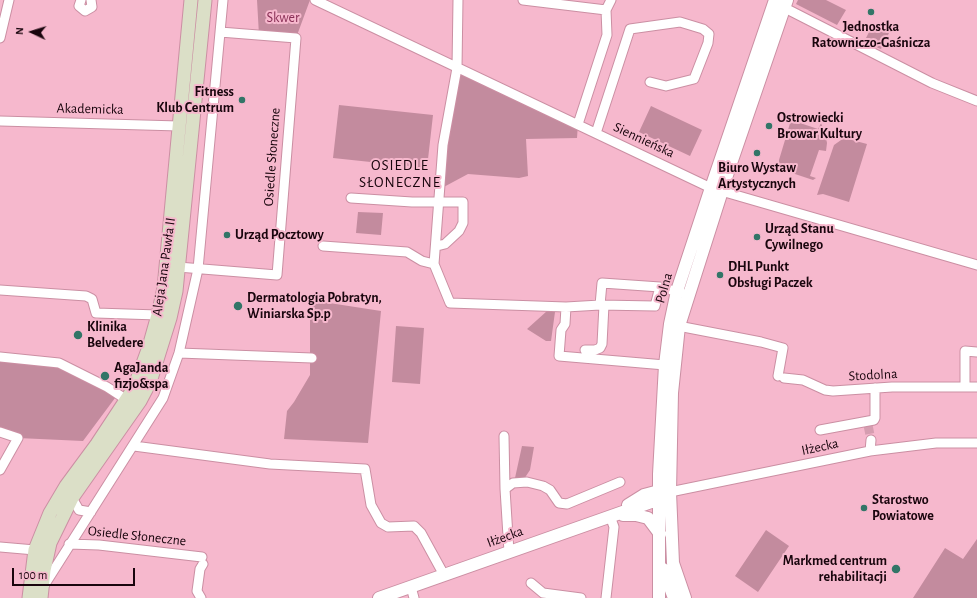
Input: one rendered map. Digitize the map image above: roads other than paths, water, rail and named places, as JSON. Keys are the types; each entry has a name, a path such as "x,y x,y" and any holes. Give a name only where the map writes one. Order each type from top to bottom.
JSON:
{"main road":[{"name":"Aleja Jana Pawła II","path":"29,598 35,550 50,512 66,486 150,382 161,351 170,318 179,126 191,0"},
{"name":"Aleja Jana Pawła II","path":"41,594 44,570 50,543 72,498 132,404 158,315 164,288 172,267 205,0"}],"street":[{"path":"0,38 9,0"},
{"path":"80,0 79,6 85,11 92,7 91,0"},
{"name":"Osiedle Słoneczne","path":"41,594 50,573 92,512 163,398 179,353 198,269 223,0"},
{"name":"Siennieńska","path":"315,0 717,190 977,265"},
{"path":"458,0 457,68 443,145 440,202 434,264 450,303 566,307 602,305 655,306 660,287"},
{"path":"523,0 606,10"},
{"path":"578,124 607,35 606,10 611,0"},
{"path":"778,2 932,83 977,101"},
{"name":"Polna","path":"668,393 665,365 683,293 778,2"},
{"path":"596,133 630,29 680,22 703,29 709,34 708,42 694,79 666,86 650,82"},
{"name":"Osiedle Słoneczne","path":"172,267 277,275 296,38 220,32"},
{"name":"Akademicka","path":"0,121 179,126"},
{"path":"350,198 463,202 468,213 460,230 445,244 436,246"},
{"path":"323,246 407,252 422,261 434,264"},
{"path":"585,350 595,350 600,348 602,344 602,283 660,287 683,293"},
{"path":"0,290 86,296 92,299 96,313 158,315"},
{"path":"566,307 565,324 561,330 559,356 665,365"},
{"name":"Polna","path":"659,598 660,534 668,393 675,325"},
{"name":"Stodolna","path":"675,325 761,342 783,348 781,377 803,380 825,390 977,387"},
{"path":"965,387 965,352 977,352"},
{"path":"179,353 312,358"},
{"path":"0,356 59,363 106,388 132,404"},
{"path":"820,430 867,424 871,422 875,418 875,388"},
{"path":"0,432 18,438 0,470"},
{"path":"504,436 505,489 509,552"},
{"path":"870,440 870,451"},
{"name":"Iłżecka","path":"379,598 412,593 444,575 610,516 663,494 870,451 936,443 977,443"},
{"path":"134,446 270,464 365,469 371,505 381,523 388,527 414,526 421,533 444,575"},
{"path":"505,489 512,483 519,482 543,486 550,490 559,503 567,504 620,482"},
{"path":"663,494 677,597"},
{"path":"72,498 79,510 92,512"},
{"path":"606,598 614,527 610,516"},
{"name":"Iłżecka","path":"610,516 643,516 648,518 660,534"},
{"name":"Osiedle Słoneczne","path":"69,544 99,545 203,560 197,591 200,598"},
{"path":"0,547 35,550"},
{"path":"660,560 677,597"},
{"path":"531,583 543,592 581,598"}],"tunnel":[{"path":"868,425 871,440"}],"place":[{"name":"Jednostka Ratowniczo-Gaśnicza","path":"871,12"},
{"name":"Fitness Klub Centrum","path":"242,100"},
{"name":"Ostrowiecki Browar Kultury","path":"769,126"},
{"name":"Biuro Wystaw Artystycznych","path":"757,153"},
{"name":"Urząd Pocztowy","path":"227,235"},
{"name":"Urząd Stanu Cywilnego","path":"757,237"},
{"name":"DHL Punkt Obsługi Paczek","path":"720,275"},
{"name":"Dermatologia Pobratyn, Winiarska Sp.p","path":"238,306"},
{"name":"Klinika Belvedere","path":"78,335"},
{"name":"AgaJanda fizjo&spa","path":"105,376"},
{"name":"Starostwo Powiatowe","path":"864,508"},
{"name":"Markmed centrum rehabilitacji","path":"896,569"}],"district":[{"name":"OSIEDLE SŁONECZNE","path":"400,174"}],"park label":[{"name":"Skwer","path":"283,18"}]}
